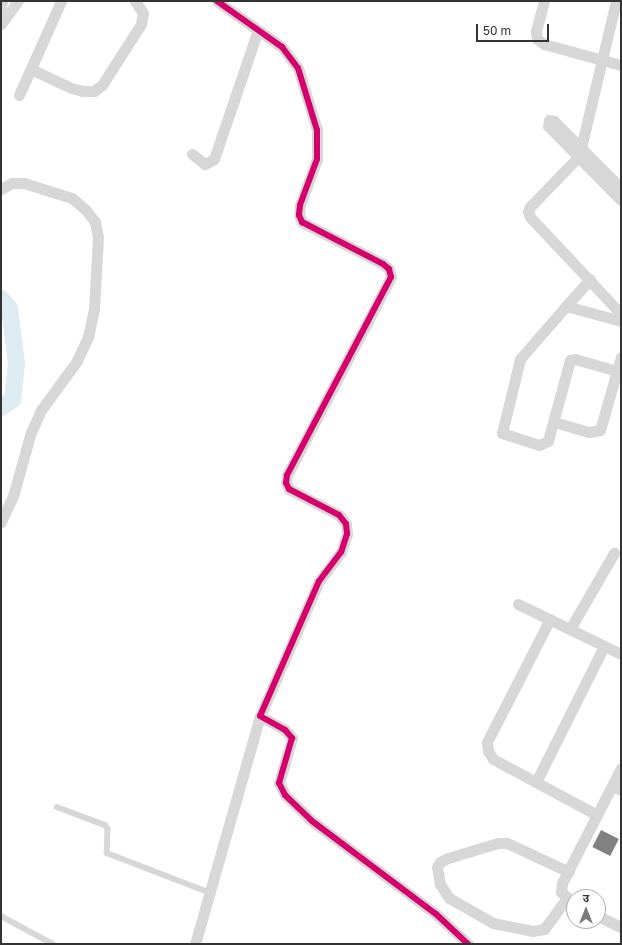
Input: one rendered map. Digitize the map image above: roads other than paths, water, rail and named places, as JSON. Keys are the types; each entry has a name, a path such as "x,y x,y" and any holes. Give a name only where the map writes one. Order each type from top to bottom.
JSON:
{"street":[{"path":"1,24 18,1"},
{"path":"19,95 61,1"},
{"path":"31,68 71,88 83,91 94,90 102,85 141,24 143,12 135,1"},
{"path":"195,944 208,892 260,716 319,580 341,552 348,534 346,524 339,515 289,488 286,483 286,476 335,381 390,284 391,277 389,269 383,264 302,222 299,215 300,205 317,159 317,130 298,68 282,47 217,1"},
{"path":"544,1 536,31 537,39 544,44 621,65"},
{"path":"616,1 580,152 530,207 528,212 530,217 590,279 621,314"},
{"path":"192,154 205,164 214,159 258,30"},
{"path":"580,152 621,188"},
{"path":"580,152 621,200"},
{"path":"1,189 12,183 24,183 72,198 86,210 95,222 98,237 94,310 88,337 76,361 38,417 31,432 14,496 1,522"},
{"path":"590,279 520,359 502,433 544,445 548,441 570,360 576,359 617,371"},
{"path":"566,306 621,321"},
{"path":"554,422 589,432 600,430 621,357"},
{"path":"570,629 614,553"},
{"path":"518,604 621,654"},
{"path":"550,619 488,742 488,751 494,759 597,815"},
{"path":"536,782 604,646"},
{"path":"260,716 285,730 292,738 279,782 285,795 312,821 436,914 468,944"},
{"path":"566,897 561,892 569,872 597,815 616,788 621,768"},
{"path":"566,905 544,929 533,932 493,924 449,898 440,884 437,868 440,862 448,858 498,843 507,843 569,872"},
{"path":"606,919 620,924"}],"lane":[{"path":"1,13 6,1"},
{"path":"57,807 105,825 108,828 107,853 208,892"},
{"path":"1,916 53,944"}],"waterway":[{"path":"1,298 9,308 16,363 12,399 1,407"}]}
